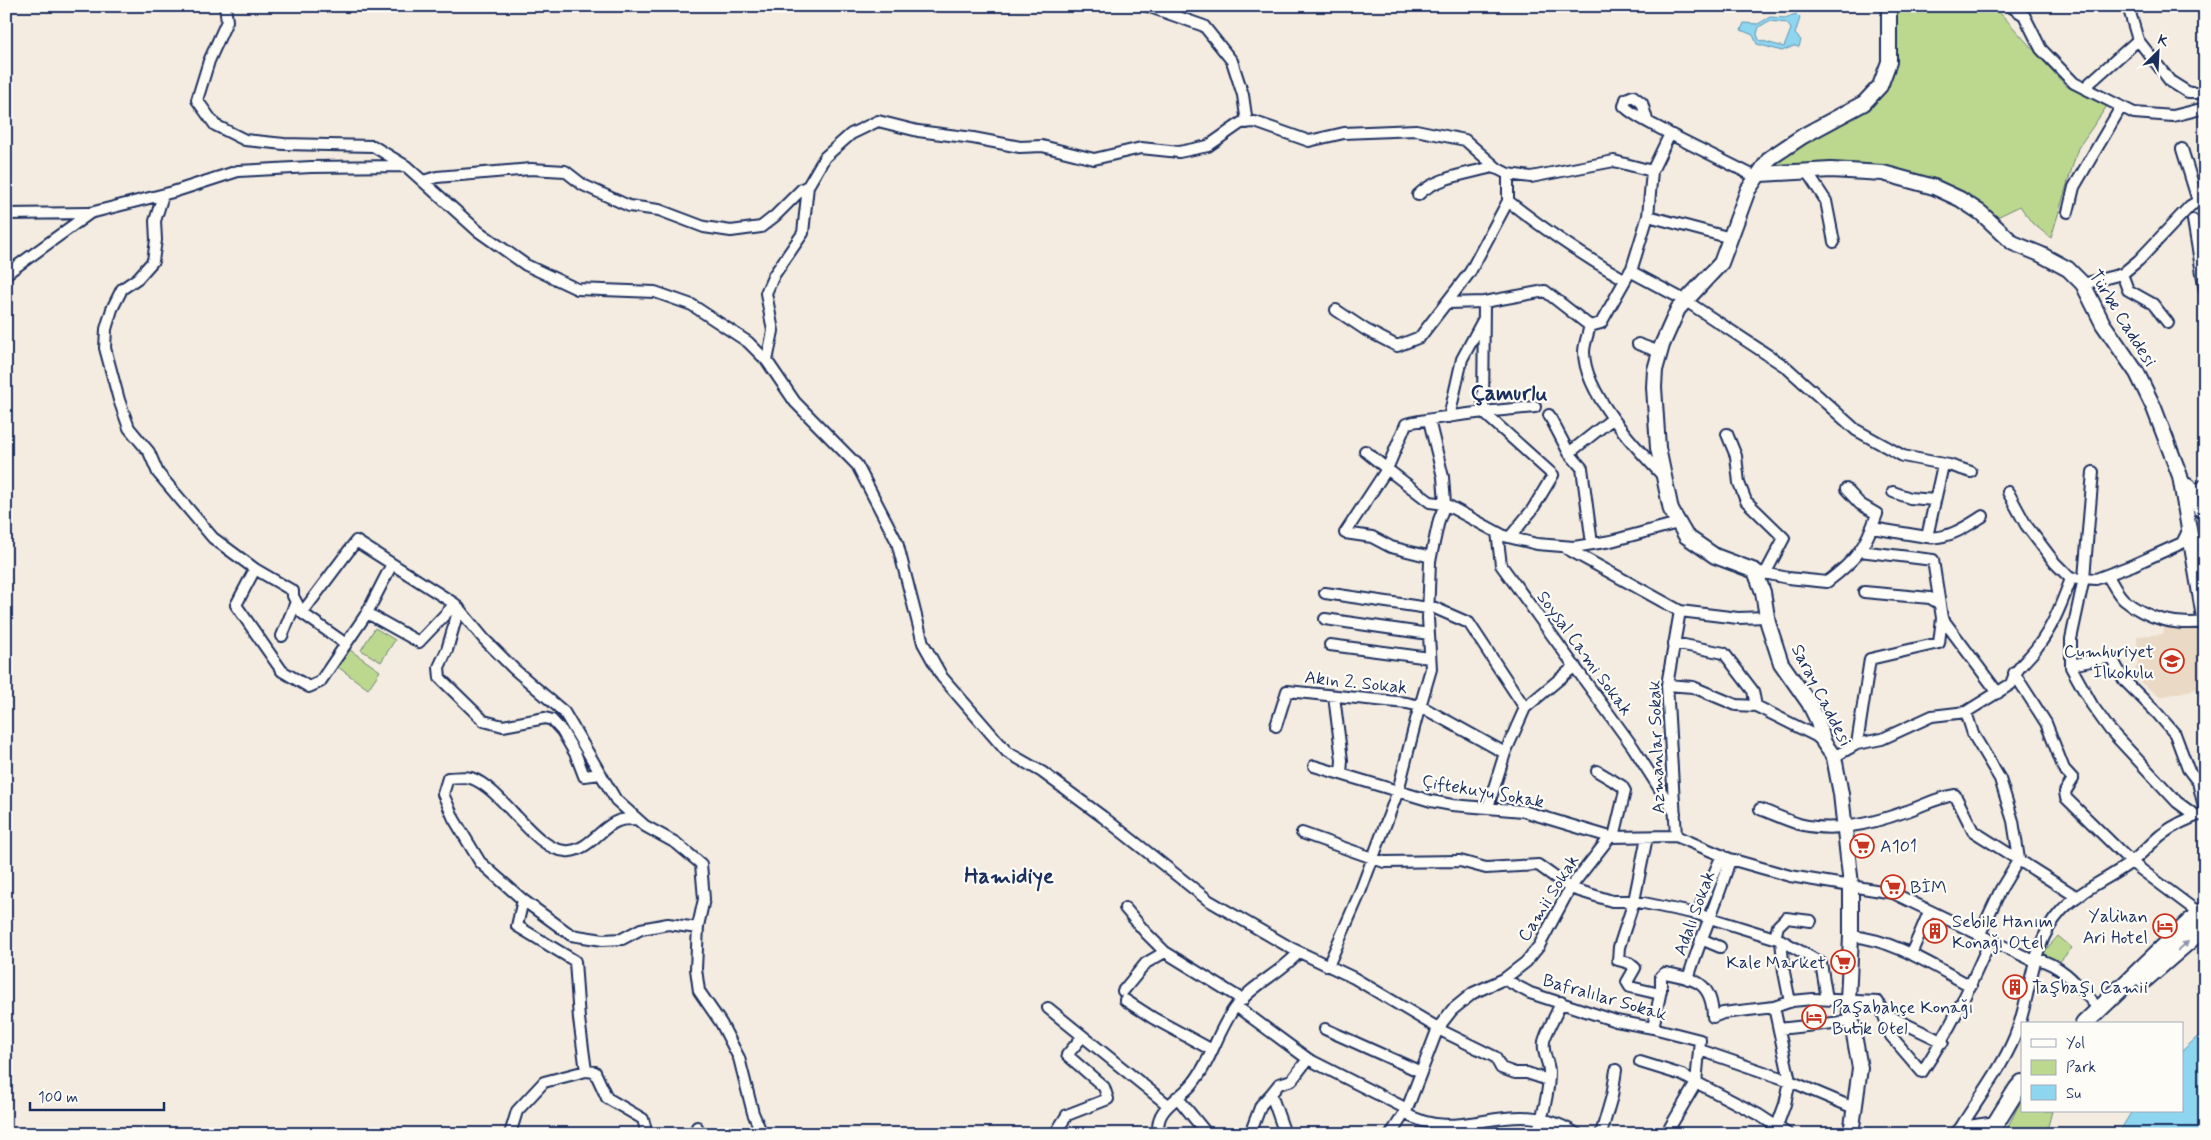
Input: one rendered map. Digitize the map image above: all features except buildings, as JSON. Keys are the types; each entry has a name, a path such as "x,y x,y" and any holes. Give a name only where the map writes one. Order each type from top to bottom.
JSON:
{"main road":[{"path":"2096,1016 2203,917"},
{"path":"1995,1130 2021,1084"},
{"path":"1995,1130 2021,1098"}],"street":[{"path":"225,6 227,21 209,62 197,100 216,125 245,140 284,144 373,146 406,166 478,230 526,265 577,289 655,292 692,305 748,342 767,361 795,402 857,465 897,542 923,643 942,677 1007,752 1058,783 1208,900 1438,1028 1495,1057 1501,1068 1515,1073 1527,1073 1548,1080"},
{"path":"1147,6 1204,26 1232,61 1243,95 1248,122"},
{"path":"1846,489 1860,504 1877,514 1872,528 1857,556 1827,582 1760,573 1715,556 1686,536 1671,510 1658,448 1654,387 1655,370 1660,352 1678,309 1721,263 1748,190 1770,158 1803,136 1864,103 1880,86 1889,62 1889,6"},
{"path":"2010,6 2024,15 2041,48 2074,83 2134,113 2173,116 2205,108"},
{"path":"2024,15 2032,6"},
{"path":"2128,6 2138,40 2170,81 2190,93 2205,93"},
{"path":"2084,88 2138,40"},
{"path":"2068,212 2074,187 2121,107"},
{"path":"1647,120 1670,134 1759,176"},
{"path":"767,361 773,331 766,293 774,275 803,233 808,186 826,157 851,134 878,121 918,131 973,138 1020,147 1042,146 1094,159 1141,148 1179,152 1208,146 1241,123 1248,122 1255,122 1309,141 1344,133 1416,130 1465,140 1498,169"},
{"path":"1590,326 1601,323 1627,275 1648,216 1652,171 1670,134"},
{"path":"2084,284 2122,274 2139,260 2190,206 2201,199 2182,149"},
{"path":"1418,195 1427,186 1492,167 1508,174 1531,177 1614,161 1652,171"},
{"path":"6,214 90,213 164,195 238,171 311,167 406,166"},
{"path":"423,181 437,177 531,169 566,171 583,186 629,206 659,210 704,227 731,231 761,227 802,189 808,186"},
{"name":"Türbe Caddesi","path":"1759,176 1831,170 1883,173 1934,187 1960,199 1981,213 2014,243 2068,269 2084,284 2103,324 2137,373 2154,408 2180,476 2195,536 2205,622"},
{"path":"1807,172 1826,201 1834,242"},
{"path":"1336,310 1366,330 1397,346 1420,337 1470,272 1508,201 1508,174"},
{"path":"164,195 155,221 156,240 153,260 138,278 122,289 112,309 106,329 105,348 119,400 129,428 149,452 158,473 213,538 255,569 293,590 296,602 302,612 346,644"},
{"path":"1508,201 1547,231 1596,263 1686,300 1786,367 1856,430 1903,456 1949,465 1970,472"},
{"path":"6,274 90,213"},
{"path":"1648,216 1730,238"},
{"path":"2193,220 2205,291"},
{"path":"2122,274 2128,290 2153,304 2168,323"},
{"path":"1447,303 1484,302 1545,291 1590,326"},
{"path":"1484,302 1483,412 1553,475 1532,510 1510,537"},
{"path":"1449,417 1462,359 1484,319"},
{"path":"1590,326 1584,351 1587,372 1612,419 1663,476"},
{"path":"1638,344 1660,352"},
{"path":"1431,557 1391,547 1372,537 1345,533 1387,469 1406,424 1410,420 1429,420 1535,407"},
{"path":"1548,415 1569,453 1582,468 1592,544"},
{"path":"1569,453 1612,419"},
{"path":"1328,966 1373,859 1398,791 1431,669 1428,607 1431,557 1439,520 1445,504 1443,477 1429,420"},
{"path":"1727,434 1736,456 1739,483 1746,501 1784,538 1760,573"},
{"path":"1365,451 1430,502 1445,504 1497,532 1537,544 1574,547 1678,523"},
{"path":"1927,537 1942,465"},
{"path":"2092,472 2084,578 2071,639 2071,666 2092,705 2110,730 2177,802 2202,813"},
{"path":"2180,476 2196,491 2205,484"},
{"path":"2180,476 2189,488 2195,506 2205,516"},
{"path":"1894,492 1910,498 1935,500"},
{"path":"2008,492 2026,525 2055,563 2071,579 2096,579 2133,565 2195,536"},
{"path":"1872,528 1938,539 1956,532 1984,516"},
{"name":"Soysal Cami Sokak","path":"1497,532 1501,565 1633,747 1676,815"},
{"path":"302,612 356,541 457,606 484,639 502,657 564,712 616,800 645,826 676,843 701,864 704,899 698,928 696,969 700,991 721,1023 739,1058 753,1113 762,1134"},
{"path":"1563,546 1680,611 1738,618 1767,617"},
{"path":"1857,744 1870,659 1939,643 1942,618 1932,560 1860,551"},
{"path":"255,569 236,605 282,671 309,687 320,682 367,613 392,564"},
{"name":"Saray Caddesi","path":"1760,573 1767,617 1782,663 1809,703 1818,720 1824,743 1834,757 1845,826 1851,885 1848,1001 1860,1068 1852,1134"},
{"path":"2107,575 2123,600 2148,614 2173,623 2205,622"},
{"path":"1834,757 1857,744 1882,739 1932,716 1966,712 2011,684 2014,673 2039,646 2061,606 2071,579"},
{"path":"1864,592 1930,598 1940,604"},
{"path":"1325,594 1428,607 1469,623 1525,708"},
{"path":"282,636 296,602"},
{"path":"367,613 418,642 457,606"},
{"path":"457,606 447,650 439,667 440,678 484,721 503,726 545,718 552,720 562,731 576,755 584,776 601,774"},
{"name":"Azmanlar Sokak","path":"1676,836 1676,815 1668,732 1667,686 1680,611"},
{"path":"1942,618 1998,693"},
{"path":"1325,619 1429,634"},
{"path":"1674,643 1724,653 1753,691 1756,706"},
{"path":"1330,645 1430,658"},
{"path":"2071,666 2111,657 2124,680 2175,734 2188,769 2198,782 2202,813"},
{"path":"1488,807 1505,753 1525,708 1575,666"},
{"path":"2014,673 2046,723 2064,769 2073,780 2065,792 2066,798 2131,862 2203,917"},
{"path":"1667,686 1693,688 1736,704 1756,706 1816,736 1824,743"},
{"name":"Akın 2. Sokak","path":"1276,726 1287,691 1407,703 1420,706 1505,753"},
{"path":"1334,696 1342,760 1341,774"},
{"path":"1966,712 1973,734 2000,779 2013,821 2019,860 2001,889 1979,936"},
{"path":"1773,723 1787,722"},
{"name":"Çiftekuyu Sokak","path":"1314,766 1431,801 1452,805 1523,811 1612,837 1676,836 1726,857 1790,876 1894,893 1979,936 2034,960 2049,962 2066,972 2096,1016"},
{"path":"1597,771 1622,786 1625,791 1612,837"},
{"path":"637,819 616,821 590,842 569,851 550,847 526,827 505,803 470,777 448,778 443,794 454,820 480,862 524,900 571,935 603,940 622,939 641,929 668,924 698,928"},
{"path":"1760,809 1801,824 1827,828 1870,822 1904,813 1946,796 1955,796 1973,831 2077,897"},
{"path":"1958,1130 2004,1056 2018,1029 2030,988 2034,960 2060,912 2077,897 2131,862 2161,835 2202,813"},
{"path":"1302,833 1384,862 1460,861 1486,868 1538,865 1570,888 1612,901 1634,901 1697,914 1778,939 1821,963 1827,1000"},
{"name":"Camii Sokak","path":"1390,1134 1405,1111 1438,1028 1452,1010 1474,993 1504,979 1526,962 1539,946 1570,888 1612,837"},
{"path":"1647,837 1634,901 1621,940 1618,960 1629,963 1635,968 1627,982 1630,987 1660,994"},
{"path":"1697,914 1726,857"},
{"name":"Adalı Sokak","path":"1688,979 1701,939 1723,885 1726,857"},
{"path":"524,900 517,926 576,961 578,1019 586,1070"},
{"path":"1125,908 1165,952 1239,1003 1308,1059 1405,1111 1416,1120 1440,1125 1468,1125 1522,1117 1541,1119 1563,1125 1577,1134"},
{"path":"1911,954 1929,912"},
{"path":"1790,1002 1778,939 1778,926 1786,918 1811,921"},
{"path":"1851,936 1880,941 1911,954 1971,986"},
{"path":"1701,939 1720,947"},
{"path":"1653,1028 1660,994 1661,976 1665,974 1698,982 1707,991 1712,1000 1713,1017 1722,1014 1774,1007 1790,1002 1827,1000 1878,1002 1891,1036 1922,1072 1943,1042 1971,986 1990,941"},
{"path":"1165,952 1146,963 1124,996 1153,1018 1212,1050"},
{"path":"1159,1134 1162,1114 1168,1105 1193,1084 1239,1003 1261,983 1290,964 1300,952"},
{"name":"Bafralılar Sokak","path":"1504,979 1530,992 1616,1021 1653,1028 1700,1045 1854,1108"},
{"path":"1537,1134 1549,1070 1544,1056 1544,1040 1556,1018 1561,1002"},
{"path":"1774,1007 1790,1081 1777,1126"},
{"path":"1048,1008 1168,1105"},
{"path":"1883,1013 1943,1042"},
{"path":"1779,1029 1851,1020"},
{"path":"1325,1029 1421,1072"},
{"path":"1055,1134 1067,1115 1108,1099 1104,1088 1067,1056 1083,1036"},
{"path":"1666,1134 1696,1082 1700,1045"},
{"path":"1250,1134 1261,1105 1280,1084 1292,1080 1308,1059"},
{"path":"1640,1062 1666,1069 1696,1082 1777,1126 1788,1134"},
{"path":"510,1134 518,1111 544,1082 586,1070 595,1072 606,1098 643,1120 647,1134"},
{"path":"1601,1134 1612,1096 1616,1070"},
{"path":"1271,1094 1285,1134"},
{"path":"1177,1097 1208,1134"},
{"path":"1958,1130 1995,1130"}],"shaded area":[{"name":"Cumhuriyet İlkokulu","path":"2165,624 2197,627 2205,660 2205,687 2160,697 2132,676 2138,663 2137,636 2163,634"}],"green space":[{"path":"1897,6 1989,6 2002,15 2066,86 2107,106 2078,148 2051,238 2032,223 2020,206 1995,218 1968,195 1938,182 1770,168 1780,158 1821,131 1867,109 1890,85 1894,59"},
{"path":"375,628 395,640 381,662 361,650"},
{"path":"350,650 380,671 368,689 338,667"},
{"path":"2058,936 2072,948 2056,966 2042,954"},
{"path":"2020,1103 2021,1112 2052,1112 2046,1134 2004,1134"}],"water":[{"path":"1796,14 1800,18 1795,34 1801,40 1799,47 1794,46 1782,51 1757,44 1753,35 1741,30 1744,23 1758,24 1770,17 1785,18","holes":["1769,21 1787,23 1791,29 1784,47 1759,40 1757,34 1759,27"]},
{"path":"2205,1030 2205,1134 2118,1134 2131,1112 2184,1112 2184,1049"}],"place":[{"name":"Cumhuriyet İlkokulu","path":"2172,661"},
{"name":"A101","path":"1862,846"},
{"name":"BİM","path":"1893,887"},
{"name":"Yalihan Ari Hotel","path":"2165,926"},
{"name":"Sebile Hanım Konağı Otel","path":"1935,931"},
{"name":"Kale Market","path":"1843,962"},
{"name":"Taşbaşı Camii","path":"2015,987"},
{"name":"Paşabahçe Konağı Butik Otel","path":"1814,1017"}],"district":[{"name":"Çamurlu","path":"1509,392"},
{"name":"Hamidiye","path":"1009,875"}]}
